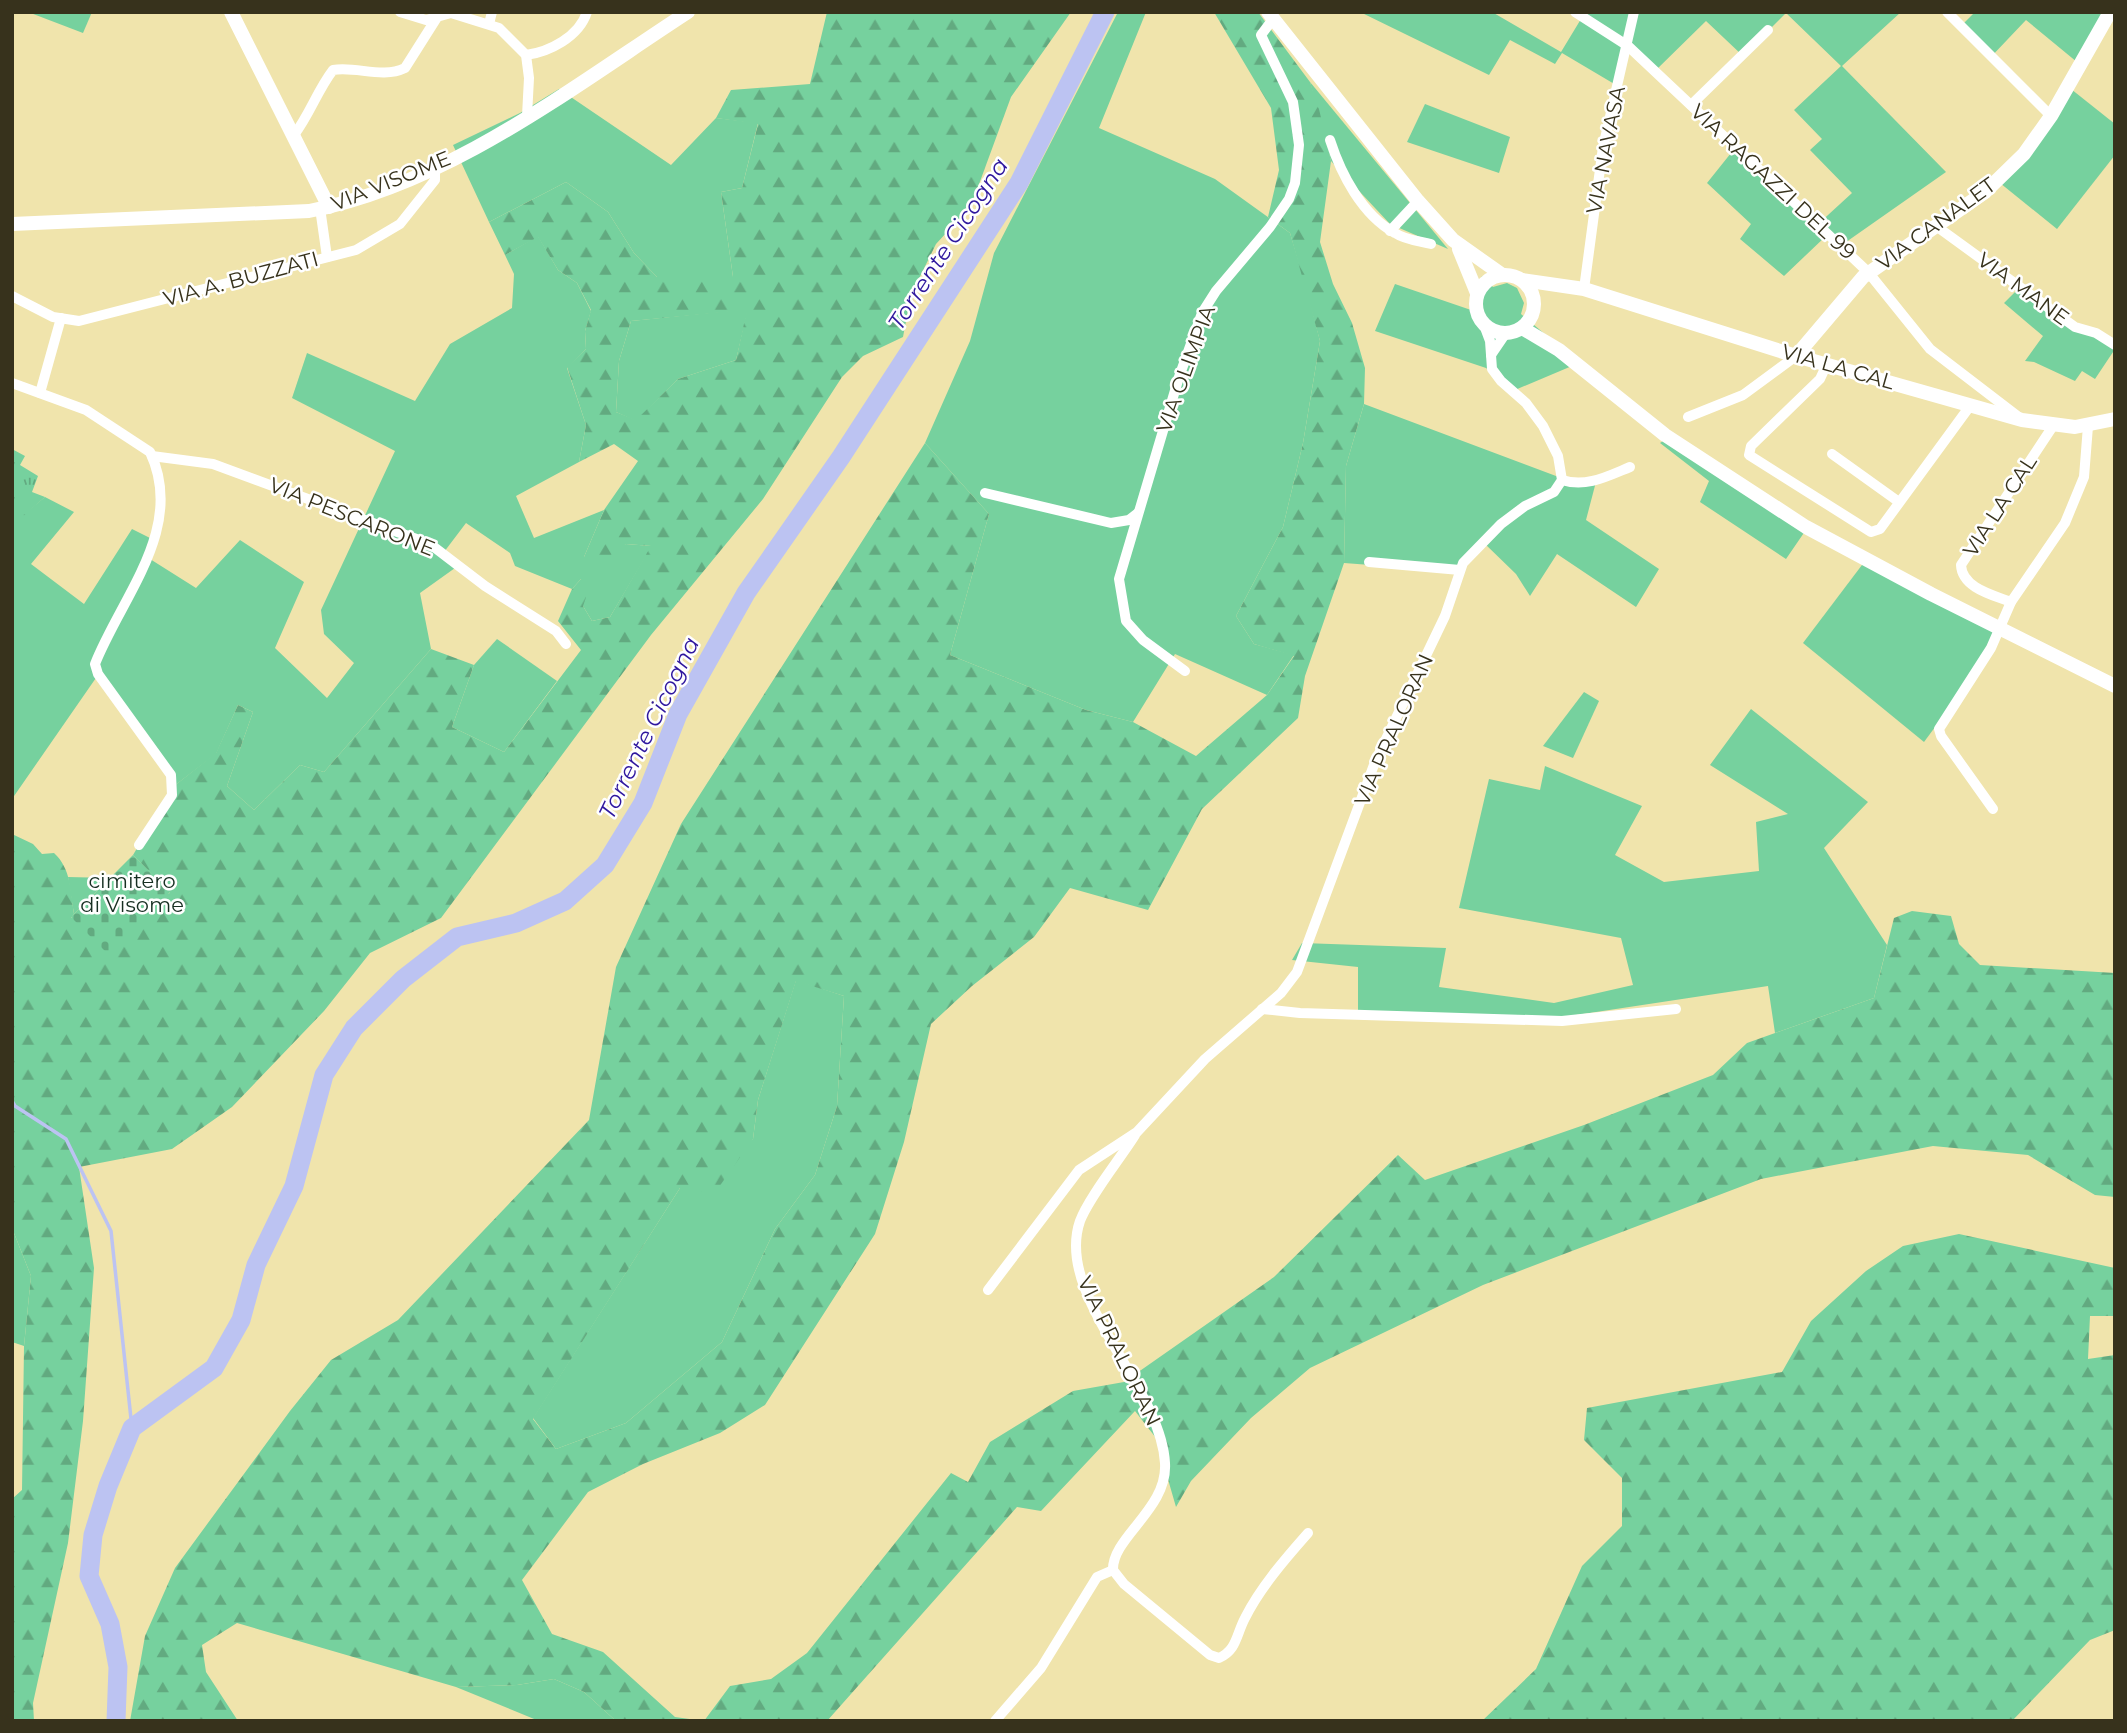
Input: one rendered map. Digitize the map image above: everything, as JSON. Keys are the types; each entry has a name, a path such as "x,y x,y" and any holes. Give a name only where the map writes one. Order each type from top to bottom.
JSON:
{"street":[{"path":"231,12 294,135 325,208 327,257"},
{"path":"400,12 426,20 451,13 499,28 526,55 530,78 527,116"},
{"path":"489,24 492,12"},
{"path":"526,55 540,53 571,35 587,12"},
{"name":"VIA VISOME","path":"12,224 325,208 435,167 527,116 688,12"},
{"name":"VIA RAGAZZI DEL 99","path":"1575,12 1628,46 1868,272 1930,349 2022,420"},
{"name":"VIA NAVASA","path":"1584,289 1603,147 1628,46 1633,12"},
{"path":"1947,12 2051,116"},
{"path":"1271,15 1418,201 1453,240 1484,266 1522,280 1533,306 1559,350"},
{"name":"VIA OLIMPIA","path":"1138,513 1202,313 1216,291 1270,227 1289,199 1294,183 1298,145 1293,103 1261,35 1271,15"},
{"path":"294,135 305,121 312,101 333,70 347,68 383,73 405,68 436,19"},
{"name":"VIA CANALET","path":"1796,356 1868,272 1998,180 2024,154 2051,116 2109,22"},
{"path":"1691,105 1768,30"},
{"path":"1330,140 1351,187 1390,231 1431,244"},
{"name":"VIA A. BUZZATI","path":"12,296 61,318 79,321 356,250 400,223 435,180 435,167"},
{"path":"1390,231 1418,201"},
{"name":"VIA MANE","path":"1936,226 2076,327 2096,333 2115,345"},
{"path":"1453,240 1471,272 1477,293 1476,310 1490,341 1489,358 1497,378 1526,403 1543,426 1559,456 1562,480 1579,483 1592,481 1630,467"},
{"path":"1477,293 1491,278 1501,274"},
{"name":"VIA LA CAL","path":"1522,280 1584,289 1796,356 2022,420 2053,426 2088,426 2115,419"},
{"path":"1489,358 1506,333 1521,328 1533,306 1552,289 1564,287"},
{"path":"44,394 61,318"},
{"path":"1484,325 1506,333"},
{"path":"1521,328 1559,350 1665,435 1764,500 1862,558 1998,629 2115,685"},
{"path":"1688,417 1743,395 1796,356"},
{"path":"1827,364 1822,377 1751,446 1749,455 1871,532 1880,529 1970,406"},
{"path":"12,383 92,413 150,452 158,475 162,519 151,551 95,664 98,674 171,775 174,786 173,795 139,845"},
{"name":"VIA LA CAL","path":"2011,602 1977,588 1965,579 1961,565 2053,426"},
{"path":"1993,809 1941,736 1939,729 1965,692 2011,602 2065,523 2084,477 2088,426"},
{"path":"1832,454 1899,502"},
{"name":"VIA PESCARONE","path":"152,456 213,464 430,544 485,586 556,631 566,644"},
{"name":"VIA PRALORAN","path":"995,1721 1041,1668 1097,1577 1113,1570 1116,1553 1155,1502 1166,1464 1159,1432 1088,1296 1077,1257 1081,1220 1137,1132 1205,1059 1280,993 1297,972 1374,762 1445,616 1460,570 1474,548 1501,524 1517,511 1554,492 1562,480"},
{"path":"985,493 1111,523 1129,520 1138,513"},
{"path":"1138,513 1119,579 1126,621 1143,640 1185,671"},
{"path":"1369,562 1460,570"},
{"path":"1262,1009 1300,1013 1562,1021 1676,1009"},
{"name":"VIA PRALORAN","path":"988,1290 1079,1170 1137,1132"},
{"path":"1113,1570 1124,1584 1210,1655 1219,1658 1234,1648 1245,1618 1261,1592 1308,1534"}],"green space":[{"path":"28,12 92,12 83,33"},
{"path":"827,12 1071,12 1011,97 971,206 936,244 911,295 903,337 863,356 842,377 763,499 651,635 441,918 370,953 324,1011 232,1107 172,1149 79,1167 94,1268 83,1421 68,1543 33,1703 34,1721 12,1721 12,1499 22,1490 24,1346 31,1276 12,1228 12,834 33,844 42,854 54,853 60,859 71,889 74,914 71,918 170,893 133,855 174,786 216,753 238,705 253,712 227,786 254,810 300,765 324,772 431,649 474,665 452,727 504,752 581,650 558,621 572,589 581,579 590,586 583,606 592,621 610,617 651,546 626,544 599,564 584,557 604,510 638,461 614,444 579,462 586,425 567,367 586,349 585,331 591,310 577,283 558,270 538,237 505,255 489,222 566,182 608,212 634,253 657,277 733,277 721,192 742,188 758,124 716,118 731,90 810,84","holes":["747,310 736,360 678,379 636,420 616,412 619,361 631,321"]},
{"path":"1118,12 1146,12 1099,128 1215,179 1290,233 1320,341 1303,443 1283,527 1236,616 1254,644 1294,655 1267,695 1175,654 1133,722 1086,710 950,655 989,514 925,443 970,341 994,253"},
{"path":"1214,12 1258,12 1310,82 1319,109 1331,161 1320,242 1333,284 1352,323 1365,368 1364,404 1346,466 1344,563 1305,676 1298,718 1202,809 1148,910 1070,888 1034,937 972,986 931,1024 904,1142 875,1234 765,1405 720,1433 643,1464 588,1492 522,1580 552,1634 603,1652 675,1717 704,1721 616,1721 584,1692 554,1679 517,1685 456,1687 237,1623 202,1645 206,1672 238,1721 130,1721 145,1636 175,1568 290,1411 331,1360 398,1320 589,1120 616,967 681,824 925,443 989,514 950,655 1086,710 1133,722 1196,756 1267,695 1294,656 1254,644 1236,616 1283,527 1303,443 1320,341 1290,233 1268,217 1279,170 1271,108","holes":["796,981 844,996 837,1106 815,1175 775,1229 722,1342 626,1423 556,1449 533,1419 680,1188 714,1194 753,1139 758,1100"]},
{"path":"1360,12 1492,12 1561,52 1581,19 1572,12 1901,12 1842,66 1946,172 1839,247 1826,236 1784,276 1740,239 1751,224 1707,183 1735,148 1816,226 1852,193 1810,150 1822,139 1794,110 1841,66 1786,13 1743,56 1706,21 1654,72 1626,47 1616,85 1562,53 1555,64 1510,40 1489,75"},
{"path":"1975,12 2115,12 2083,67 2026,20 1989,59 1959,28"},
{"path":"1310,82 1448,249 1390,224 1331,161"},
{"path":"559,89 671,165 716,118 758,123 742,188 721,192 733,277 657,277 634,253 608,212 566,182 489,222 453,145 520,113"},
{"path":"2071,89 2115,124 2115,155 2057,229 2000,183"},
{"path":"1425,104 1510,137 1499,173 1407,142"},
{"path":"538,236 558,270 577,283 591,311 585,331 586,349 567,368 586,425 579,462 516,496 534,538 604,510 584,557 626,544 652,546 610,617 592,621 583,606 581,579 572,589 515,566 510,553 466,523 441,556 455,568 420,593 431,649 324,772 300,765 254,810 227,786 253,712 238,705 216,754 174,786 98,675 12,799 12,524 45,497 74,512 31,564 84,604 132,529 158,542 150,559 196,588 240,540 304,582 275,648 327,698 354,663 324,634 321,610 395,451 292,398 307,353 415,401 450,344 512,308 514,274 505,255"},
{"path":"1482,276 1493,287 1507,283 1517,288 1524,303 1521,314 1579,363 1515,390 1486,368 1375,331 1395,284 1471,310"},
{"path":"2019,288 2115,349 2095,379 2082,371 2075,381 2034,362 2025,361 2043,336 2004,303"},
{"path":"748,309 736,360 678,379 636,421 616,412 619,361 631,321"},
{"path":"1364,404 1564,479 1597,478 1586,520 1659,569 1636,607 1557,554 1530,596 1516,574 1484,543 1468,559 1463,572 1344,563 1346,466"},
{"path":"1666,439 1810,524 1786,559 1700,502 1709,481 1660,443"},
{"path":"12,449 25,456 20,465 38,476 32,492 45,497 13,525"},
{"path":"1868,557 2002,627 1992,650 1924,742 1803,643"},
{"path":"497,639 557,681 504,752 452,727 474,665"},
{"path":"1584,692 1599,701 1573,758 1543,746"},
{"path":"1751,709 1868,802 1824,848 1887,945 1874,998 1775,1033 1768,986 1563,1017 1358,1011 1358,967 1292,960 1302,943 1446,948 1439,987 1554,1003 1633,985 1621,938 1459,908 1489,779 1540,790 1545,766 1642,806 1615,855 1664,882 1759,871 1756,822 1788,814 1710,765"},
{"name":"cimitero di Visome","path":"133,855 170,892 108,954 71,917"},
{"path":"68,877 110,878 74,914"},
{"path":"1912,911 1951,916 1959,944 1980,965 2115,973 2115,1197 2095,1195 2028,1155 1933,1146 1761,1179 1483,1285 1310,1368 1251,1418 1191,1481 1176,1507 1156,1438 1135,1411 1041,1511 1017,1507 827,1721 704,1721 730,1686 771,1679 807,1653 951,1473 968,1482 990,1442 1073,1391 1124,1382 1274,1277 1398,1155 1425,1180 1584,1125 1713,1075 1747,1043 1874,998 1894,918"},
{"path":"796,980 844,996 837,1106 815,1175 775,1229 722,1342 626,1423 556,1449 533,1418 680,1188 753,1139 758,1100"},
{"path":"12,1228 31,1276 24,1346 12,1342"},
{"path":"1959,1234 2115,1268 2115,1316 2090,1316 2088,1359 2115,1355 2115,1630 2090,1640 2012,1721 1482,1721 1536,1669 1582,1566 1622,1526 1622,1478 1584,1440 1587,1408 1782,1372 1811,1321 1866,1271 1903,1246"},
{"path":"554,1679 584,1692 616,1721 539,1721 456,1687 517,1685"}],"waterway":[{"name":"Torrente Cicogna","path":"116,1721 118,1667 110,1624 89,1576 93,1535 108,1486 132,1428 214,1368 241,1320 256,1265 294,1186 324,1075 354,1028 403,979 457,937 516,923 565,901 605,865 643,803 678,714 746,593 841,457 1019,183 1105,12"},
{"path":"12,1101 15,1106 66,1139 111,1231 132,1428"}]}
